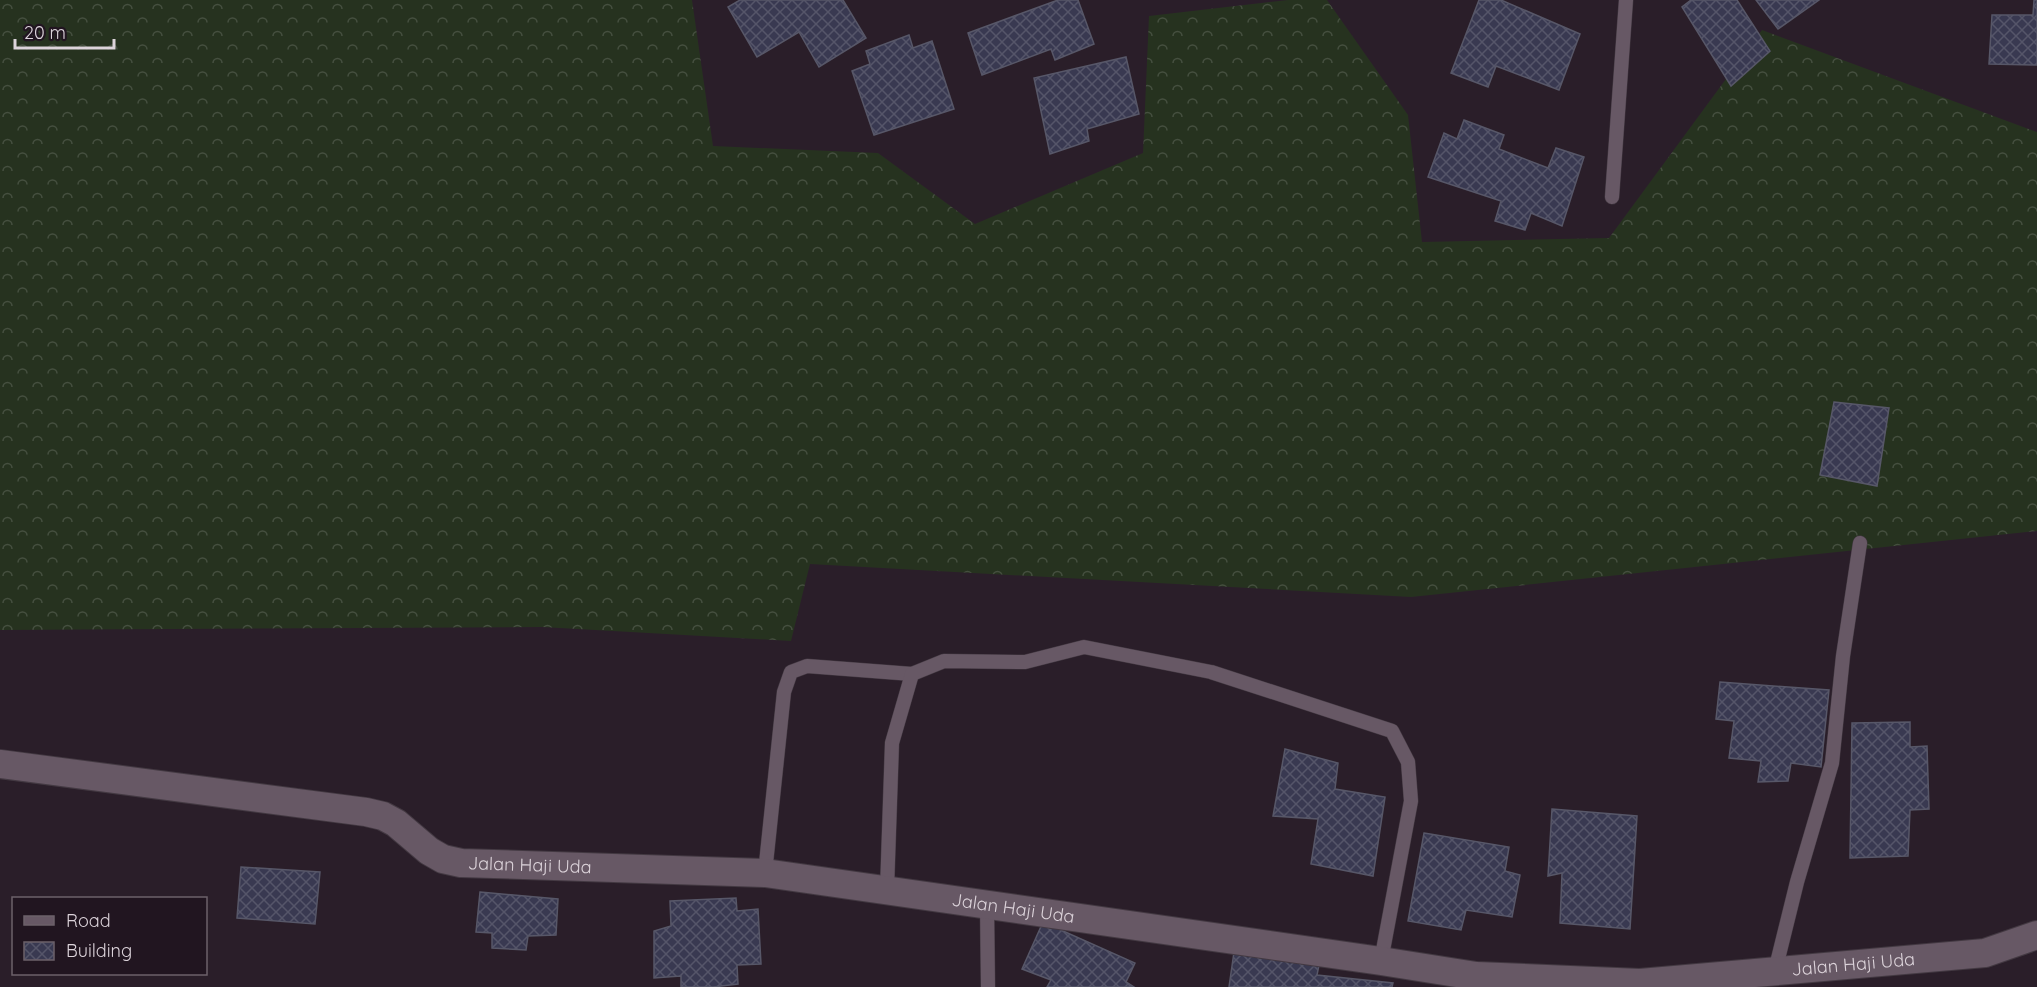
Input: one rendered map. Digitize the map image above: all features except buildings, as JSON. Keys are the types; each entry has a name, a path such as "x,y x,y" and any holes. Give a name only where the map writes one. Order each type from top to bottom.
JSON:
{"street":[{"name":"Jalan Haji Uda","path":"0,764 366,812 383,816 396,823 429,851 443,859 461,862 765,873 1381,961 1473,982 1640,983 1985,953 2037,935"}],"lane":[{"path":"1611,197 1626,0"},
{"path":"1775,971 1797,882 1832,763 1843,656 1860,543"},
{"path":"765,873 784,692 791,672 807,666 912,674 944,661 1024,662 1084,647 1210,672 1392,731 1408,762 1411,801 1381,961"},
{"path":"887,890 892,743 912,674"},
{"path":"987,904 988,987"}],"green space":[{"path":"0,0 692,0 713,146 878,153 975,224 1143,153 1149,16 1288,0 1327,0 1408,115 1422,242 1609,238 1762,30 2037,132 2037,531 1411,597 810,564 791,641 542,627 0,630"}]}
